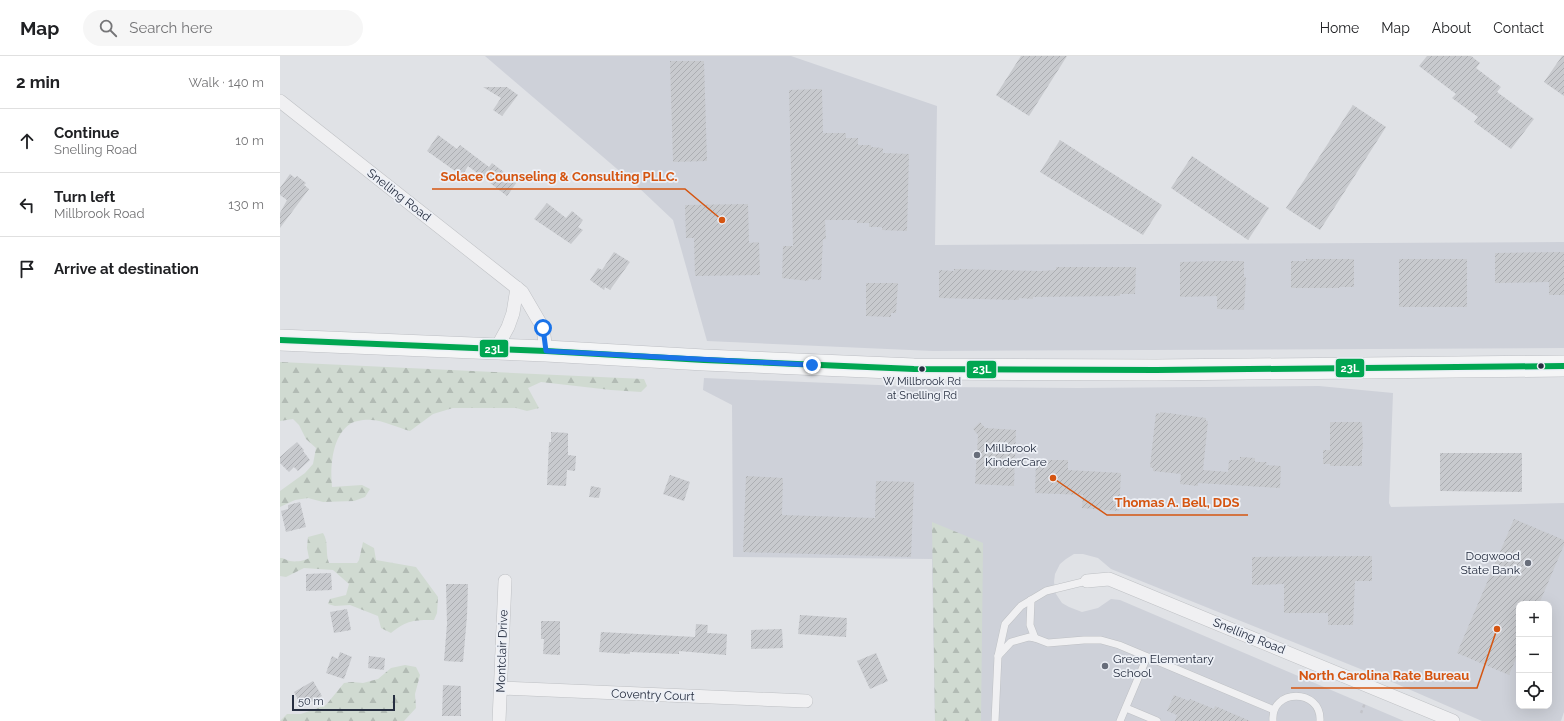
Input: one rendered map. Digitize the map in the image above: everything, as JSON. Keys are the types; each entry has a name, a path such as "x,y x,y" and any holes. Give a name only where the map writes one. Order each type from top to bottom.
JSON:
{"main road":[{"path":"280,340 546,351 812,365 943,369 1164,370 1564,366"}],"street":[{"name":"Snelling Road","path":"280,102 522,292 543,328 546,351"},
{"path":"496,349 508,327 513,313 517,288"},
{"name":"Snelling Road","path":"1087,581 1109,579 1453,721"},
{"name":"Montclair Drive","path":"499,721 505,581"},
{"name":"Coventry Court","path":"500,688 806,701"}],"lane":[{"path":"995,721 998,656 1005,624 1021,606 1046,591 1087,581"},
{"path":"1031,600 1030,626 1035,638"},
{"path":"998,656 1012,642 1029,637 1048,644 1084,640 1100,640 1119,645 1274,710"},
{"path":"1120,721 1147,657"},
{"path":"1273,721 1274,710 1279,703 1292,696 1300,696 1308,699 1314,704 1318,710 1320,721"},
{"path":"1126,708 1157,721"}],"path":[{"path":"1361,713 1365,703"}],"shaded area":[{"path":"485,56 791,56 937,106 935,245 1564,242 1564,348 933,351 707,341 673,220 637,186"},
{"path":"704,378 927,387 1078,388 1319,386 1393,393 1389,503 1391,507 1564,503 1564,712 1561,721 1482,721 1383,678 1111,569 1098,558 1083,554 1074,554 1060,564 1055,574 1054,582 1056,594 1062,603 1069,607 1082,612 1098,608 1111,599 1120,600 1404,721 935,721 932,559 733,557 732,405 703,390"}],"green space":[{"path":"280,362 644,379 647,386 641,392 541,382 528,388 539,408 527,411 516,408 453,408 433,414 410,431 375,420 360,420 350,424 339,436 332,461 332,487 362,485 370,489 365,497 354,501 323,502 308,498 295,500 280,507 280,491 305,473 313,464 316,448 306,439 299,425 293,419 280,421"},
{"path":"932,522 983,543 981,721 935,721"},
{"path":"323,533 326,540 329,563 357,563 363,542 374,548 376,560 416,567 438,597 437,613 434,620 421,620 406,623 391,633 381,628 378,616 350,605 335,606 328,604 330,599 346,595 349,584 333,570 304,568 286,577 280,576 280,558 290,561 303,561 309,558 307,548 308,537"},
{"path":"405,665 416,667 420,675 415,694 416,708 404,721 280,721 287,714 301,714 326,705 344,683 363,683 378,679 391,668"}],"building":[{"path":"1021,56 1067,56 1029,116 996,95"},
{"path":"1427,56 1471,56 1480,63 1476,68 1501,87 1497,92 1534,119 1511,149 1474,122 1478,117 1452,98 1456,94 1419,66"},
{"path":"1562,56 1564,56 1564,96 1544,82"},
{"path":"670,61 704,61 707,161 673,162"},
{"path":"483,87 507,87 518,95 502,116 493,110 501,98"},
{"path":"822,89 823,133 846,133 846,138 858,138 858,145 871,145 871,147 883,148 883,153 909,154 907,231 882,230 882,227 869,227 869,223 857,223 857,220 825,220 826,239 823,239 821,280 809,279 808,281 782,278 783,246 793,246 789,90"},
{"path":"1353,105 1386,127 1320,230 1286,208"},
{"path":"438,135 457,149 460,145 489,167 492,163 517,182 507,196 468,166 462,176 427,151"},
{"path":"1060,140 1162,205 1143,235 1040,172"},
{"path":"1192,156 1269,208 1248,240 1171,188"},
{"path":"290,174 295,178 297,176 306,183 304,185 309,189 280,228 280,213 287,200 280,195 280,188"},
{"path":"547,203 566,218 572,211 583,220 578,227 583,230 571,244 534,219"},
{"path":"748,204 749,243 759,242 760,275 695,276 694,238 686,238 685,205"},
{"path":"614,252 630,262 610,290 605,287 604,290 590,280 598,268 602,270"},
{"path":"1564,252 1564,295 1549,295 1549,282 1495,283 1495,253"},
{"path":"1306,259 1354,259 1354,287 1291,288 1291,261 1306,261"},
{"path":"1399,259 1467,259 1467,307 1399,307"},
{"path":"1244,261 1244,277 1246,277 1244,310 1217,309 1217,296 1180,297 1180,262"},
{"path":"1056,267 1136,267 1135,294 1120,294 1120,296 1033,297 1033,299 1019,298 1019,300 939,298 939,270 1041,271 1056,270"},
{"path":"866,283 898,283 896,313 891,313 891,317 866,316"},
{"path":"1160,412 1206,418 1206,421 1208,421 1203,470 1228,472 1229,460 1240,460 1240,457 1255,458 1255,462 1267,462 1266,465 1281,466 1280,488 1198,483 1198,486 1180,484 1181,474 1153,471 1153,468 1150,467 1156,413 1160,414"},
{"path":"980,422 985,428 1016,430 1014,486 975,484 978,435 973,429"},
{"path":"1330,422 1362,422 1362,466 1330,466 1330,464 1323,464 1323,450 1330,450"},
{"path":"551,432 568,433 568,455 576,456 575,471 567,470 566,486 547,485 549,442 551,442"},
{"path":"297,442 310,460 298,471 294,467 289,472 280,463 280,457"},
{"path":"1440,453 1522,453 1522,492 1440,491"},
{"path":"1036,460 1068,460 1068,470 1121,473 1119,511 1082,508 1083,495 1035,493"},
{"path":"670,475 690,482 684,501 663,494"},
{"path":"746,476 783,478 782,515 875,518 876,481 914,482 911,557 743,552"},
{"path":"591,486 601,488 599,498 589,497"},
{"path":"300,502 306,527 286,532 281,511 288,509 288,505"},
{"path":"1514,519 1564,540 1564,545 1540,601 1516,601 1516,658 1509,675 1457,653"},
{"path":"1372,556 1372,581 1355,581 1353,625 1328,625 1328,613 1284,613 1284,584 1252,585 1252,557"},
{"path":"331,573 332,590 306,591 306,574"},
{"path":"446,584 468,584 463,662 444,661 447,624"},
{"path":"347,609 351,630 334,633 330,612"},
{"path":"800,615 847,618 846,637 798,634"},
{"path":"541,621 560,621 560,655 543,654 544,639 541,639"},
{"path":"696,624 708,625 707,633 727,634 726,655 679,651 679,654 630,652 630,654 599,652 601,632 695,637"},
{"path":"782,629 783,648 751,649 751,630"},
{"path":"340,652 352,657 344,679 326,673 332,656 338,659"},
{"path":"876,653 888,681 870,689 857,661"},
{"path":"369,656 385,658 384,670 368,668"},
{"path":"313,681 322,696 302,707 294,692"},
{"path":"443,685 461,686 461,716 442,716"},
{"path":"1174,695 1189,701 1190,699 1214,709 1215,706 1250,721 1175,721 1177,715 1167,711"}],"transit line":[{"name":"23L","path":"280,340 914,369 1156,370 1564,366"}],"place":[{"name":"Solace Counseling & Consulting PLLC.","path":"722,220"},
{"name":"W Millbrook Rd at Snelling Rd","path":"922,369"},
{"name":"Millbrook KinderCare","path":"977,455"},
{"name":"Thomas A. Bell, DDS","path":"1053,478"},
{"name":"Dogwood State Bank","path":"1528,563"},
{"name":"North Carolina Rate Bureau","path":"1497,629"},
{"name":"Green Elementary School","path":"1105,666"}],"route":[{"path":"543,328 546,351 812,365"}]}
